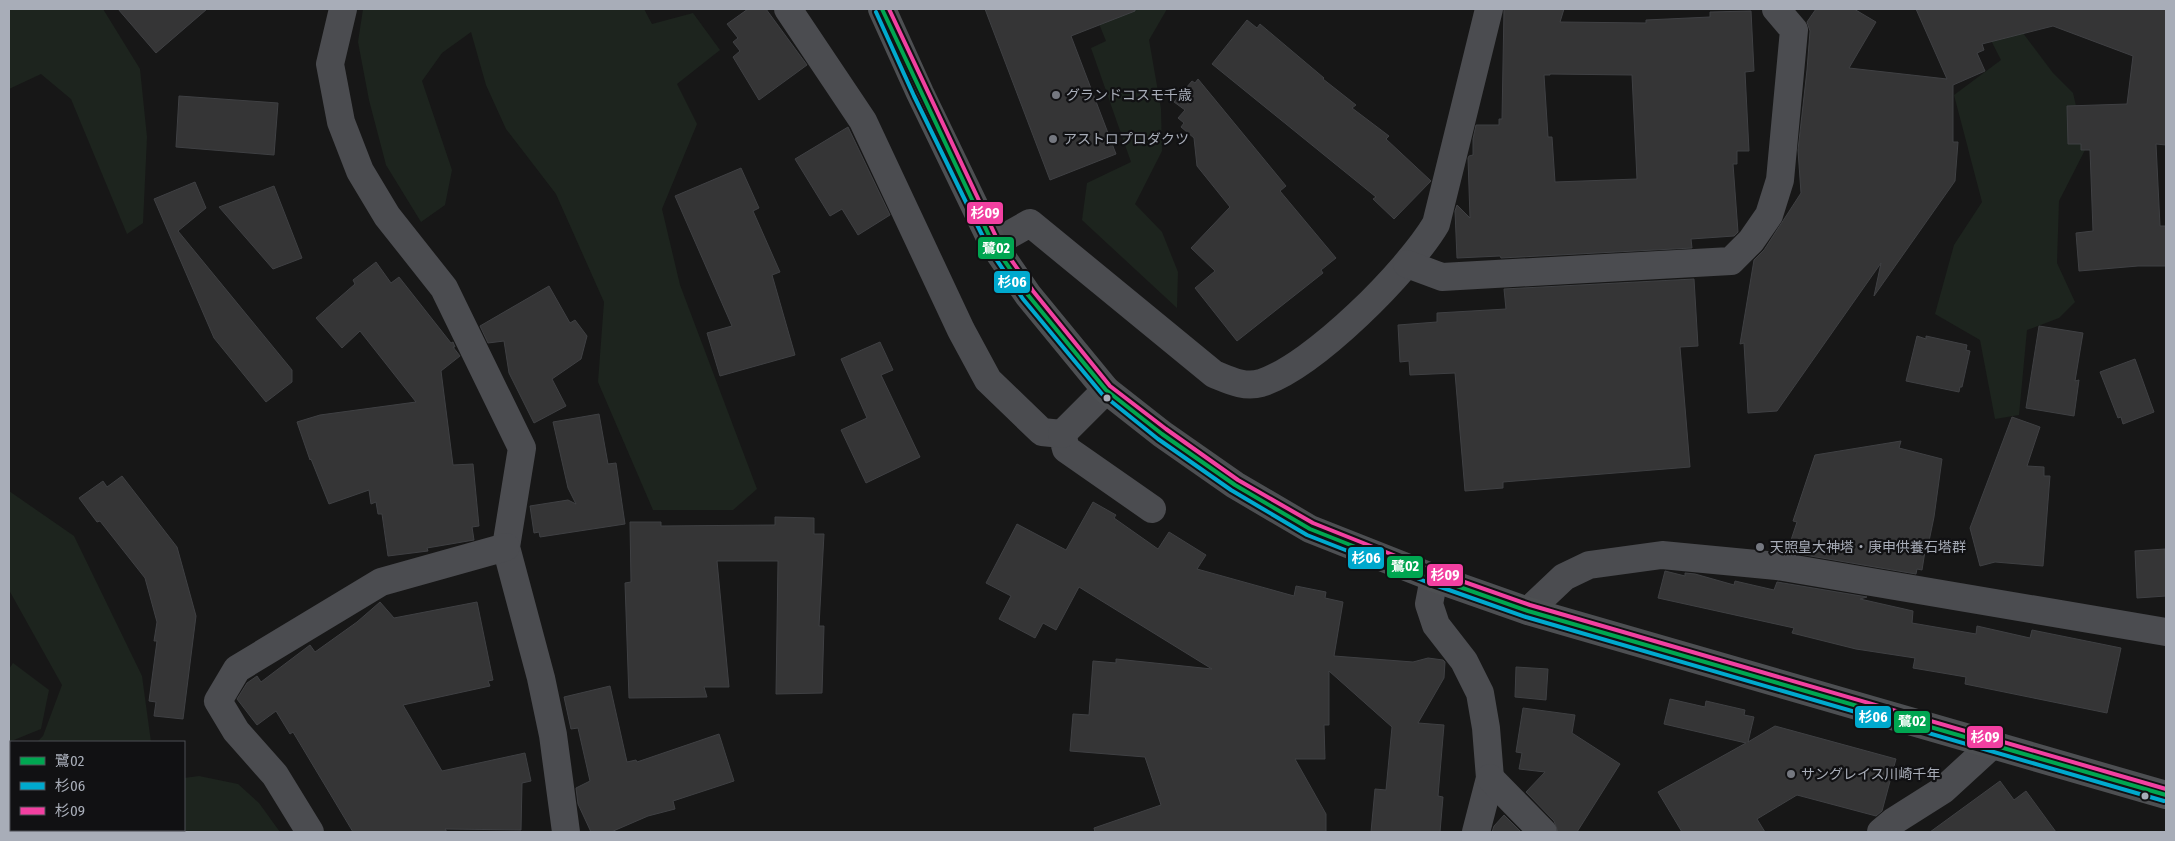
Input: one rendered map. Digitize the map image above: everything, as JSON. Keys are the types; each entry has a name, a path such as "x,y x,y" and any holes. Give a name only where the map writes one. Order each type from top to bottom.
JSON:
{"main road":[{"path":"882,9 920,93 993,244 1028,295 1106,390 1162,434 1235,485 1310,529 1434,578 1528,611 2166,795"}],"street":[{"path":"343,9 330,64 341,122 360,171 387,216 444,288 522,448 506,547 543,688 553,735 566,832"},
{"path":"788,9 863,121 962,330 988,380 1042,432 1062,434"},
{"path":"993,244 1030,223 1214,374 1236,384 1260,383 1292,368 1328,341 1385,288 1425,243 1436,224 1489,9"},
{"path":"1407,264 1442,277 1731,260 1751,241 1769,215 1780,180 1794,30 1776,9"},
{"path":"1062,434 1106,390"},
{"path":"1062,434 1066,449 1152,509"},
{"path":"310,832 275,774 236,731 218,701 237,668 381,582 506,547"},
{"path":"1528,611 1564,577 1590,565 1662,556 1777,566 2166,632"},
{"path":"1434,578 1429,604 1436,625 1464,661 1480,694 1486,728 1490,778 1476,832"},
{"path":"1881,832 1894,821 1943,790 1992,745"},
{"path":"1490,778 1543,832"}],"shaded area":[{"path":"9,9 103,9 140,69 147,137 143,223 127,234 71,99 41,74 9,89"},
{"path":"363,9 644,9 652,24 693,13 720,50 677,84 697,124 662,209 680,285 757,489 733,510 653,510 598,382 604,302 556,194 506,129 486,85 471,32 442,53 422,81 452,170 445,205 421,222 386,165 369,100 358,42"},
{"path":"1093,9 1167,9 1149,40 1161,109 1162,151 1135,204 1162,232 1178,272 1177,308 1082,220 1087,183 1131,162 1091,48 1106,41"},
{"path":"1975,9 2005,9 2053,73 2073,93 2086,148 2059,201 2057,263 2075,302 2059,318 2027,330 2019,415 1995,419 1980,340 1935,314 1954,245 1982,202 1954,95 2001,60"},
{"path":"9,491 74,536 142,676 151,741 38,741 43,736 62,685 9,590"},
{"path":"13,663 49,690 41,729 9,742 9,669"},
{"path":"199,776 238,784 259,803 280,832 98,831 185,831 185,778"}],"building":[{"path":"118,9 207,9 156,53"},
{"path":"748,9 766,9 807,65 759,100 733,57 740,51 733,42 738,38 727,24"},
{"name":"グランドコスモ千歳","path":"985,9 1135,9 1135,11 1071,36 1116,154 1050,180"},
{"path":"1504,9 1564,9 1560,22 1646,23 1646,20 1710,17 1710,12 1751,11 1754,71 1745,72 1749,151 1737,151 1737,164 1733,164 1738,232 1734,236 1691,239 1692,248 1501,258 1500,256 1457,258 1455,211 1457,205 1470,218 1468,158 1473,155 1473,139 1476,125 1499,125 1499,119 1502,119","holes":["1544,75 1632,75 1637,179 1555,182 1552,137 1548,137"]},
{"path":"1816,9 1854,9 1876,22 1849,68 1947,79 1916,9 2166,9 2166,145 2156,144 2160,226 2166,226 2166,266 2138,266 2079,271 2076,233 2093,231 2090,150 2081,150 2081,144 2068,144 2067,106 2127,104 2133,56 2053,26 1982,44 1984,50 1977,53 1985,71 1953,85 1953,142 1958,142 1955,181 1874,296 1881,263 1777,411 1748,413 1744,343 1740,344 1754,260 1764,250 1801,193 1798,150 1810,31 1807,22"},
{"path":"1247,20 1257,28 1260,24 1356,105 1352,108 1389,136 1386,139 1431,181 1394,219 1373,199 1376,197 1212,64"},
{"path":"1198,79 1286,186 1280,191 1336,258 1321,270 1323,273 1237,341 1195,288 1215,271 1191,248 1230,207 1197,166 1194,138 1181,127 1184,123 1178,118 1185,110 1174,102 1192,81 1195,83"},
{"path":"179,96 278,103 274,155 176,147"},
{"path":"848,127 890,215 858,235 842,209 830,216 795,159"},
{"path":"741,168 759,208 753,211 780,272 772,275 795,355 720,376 707,333 732,326 675,196"},
{"path":"195,182 206,208 178,231 292,370 292,382 266,402 214,338 154,199"},
{"path":"274,186 302,258 273,269 219,207"},
{"path":"376,262 391,283 399,277 451,343 453,342 455,347 453,347 460,356 441,371 453,465 473,464 479,526 472,527 474,540 427,548 428,551 388,556 382,514 378,514 376,502 371,504 369,490 329,504 310,460 297,422 320,415 416,402 360,331 342,348 316,318 355,284 353,280"},
{"path":"1694,279 1698,346 1680,347 1690,467 1503,482 1503,488 1465,491 1455,373 1410,375 1409,361 1400,362 1398,325 1437,322 1437,313 1506,309 1504,289"},
{"path":"549,286 570,323 575,320 587,336 581,359 552,379 566,406 534,423 509,373 504,341 488,343 480,326"},
{"path":"2039,326 2083,333 2075,381 2079,380 2074,416 2026,408"},
{"path":"1917,336 1926,339 1926,336 1967,345 1966,350 1970,351 1962,387 1960,387 1959,392 1906,381"},
{"path":"880,342 893,370 881,375 920,457 866,483 841,430 867,418 841,359"},
{"path":"2135,359 2154,412 2123,424 2121,417 2118,418 2100,372"},
{"path":"599,414 608,464 616,463 625,524 540,537 539,532 534,533 530,506 568,500 576,504 568,488 553,422"},
{"path":"2012,417 2040,427 2027,466 2044,467 2044,476 2050,476 2043,566 1995,562 1980,566 1970,528"},
{"path":"1901,441 1899,448 1942,459 1934,517 1928,546 1926,545 1922,570 1917,569 1916,574 1787,552 1797,522 1793,521 1815,455"},
{"path":"122,476 177,547 196,616 183,719 154,716 156,702 149,701 157,641 154,641 157,622 145,578 100,521 97,522 79,498 103,481 107,487"},
{"path":"1093,502 1116,515 1114,518 1158,549 1169,532 1206,555 1197,569 1294,596 1296,586 1326,592 1325,598 1343,602 1334,656 1413,662 1428,658 1443,660 1445,662 1444,678 1418,723 1444,725 1438,796 1443,797 1440,832 1371,832 1375,789 1386,790 1392,727 1329,671 1329,725 1324,725 1325,759 1295,759 1326,814 1326,832 1095,832 1094,828 1161,805 1145,757 1070,751 1073,714 1089,715 1093,661 1116,663 1116,659 1212,669 1079,587 1056,630 1043,623 1035,638 999,619 1011,596 986,583 1017,524 1066,550"},
{"path":"775,517 814,518 814,534 824,534 819,626 824,626 822,693 776,694 778,561 717,561 729,687 704,687 707,697 629,698 625,583 631,582 630,522 661,522 661,526 775,525"},
{"path":"2165,549 2166,596 2137,598 2135,551"},
{"path":"1665,571 1685,576 1685,573 1695,574 1734,585 1735,581 1774,590 1777,582 1867,597 1860,599 1913,611 1912,623 1976,634 1977,626 2030,638 2032,630 2121,648 2107,713 1965,684 1966,677 1913,668 1915,658 1856,649 1792,633 1794,628 1658,598"},
{"path":"380,602 394,618 477,602 493,680 488,681 490,686 403,705 442,771 525,753 531,781 522,783 521,830 445,829 447,832 353,832 293,732 290,734 276,711 257,725 237,699 247,683 257,676 261,682 310,645 315,652 357,622"},
{"path":"1516,667 1548,669 1546,700 1515,697"},
{"path":"610,686 627,762 636,760 637,762 719,734 734,781 673,801 675,809 648,816 611,832 591,832 578,804 576,788 590,781 578,728 571,729 564,697"},
{"name":"サングレイス川崎千年","path":"1670,699 1705,707 1706,701 1745,710 1744,715 1754,717 1748,742 1775,726 1896,759 1882,811 1876,816 1797,795 1757,819 1765,832 1682,832 1658,792 1746,743 1664,724"},
{"path":"1523,708 1575,715 1572,733 1620,764 1577,832 1558,832 1554,821 1526,792 1545,772 1519,769 1522,753 1516,752"},
{"path":"2000,781 2014,800 2026,791 2056,832 1930,832"},
{"path":"1504,815 1521,832 1492,832 1494,826"}],"transit line":[{"name":"鷺02","path":"882,9 993,244 1028,295 1106,390 1162,434 1235,485 1310,529 1434,578 1528,611 2166,795"},
{"name":"杉09","path":"889,9 998,241 1033,291 1110,386 1166,429 1238,480 1313,523 1436,572 1530,605 2166,789"},
{"name":"杉06","path":"876,12 914,96 988,247 1023,299 1102,394 1158,439 1231,490 1307,535 1432,584 1526,617 2164,801"}],"place":[{"name":"グランドコスモ千歳","path":"1056,95"},
{"name":"アストロプロダクツ","path":"1053,139"},
{"name":"天照皇大神塔・庚申供養石塔群","path":"1760,547"},
{"name":"サングレイス川崎千年","path":"1791,774"}]}
